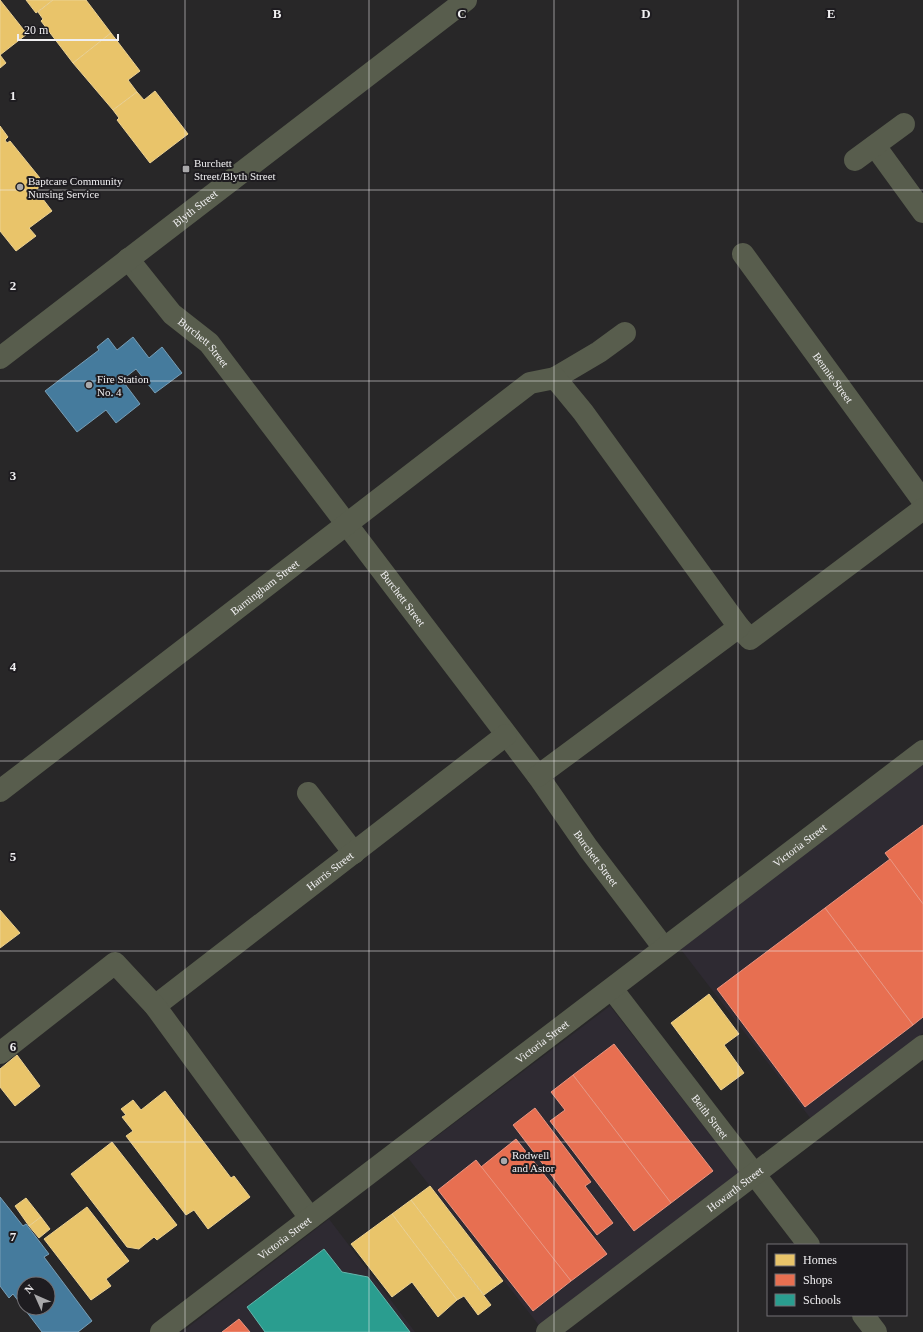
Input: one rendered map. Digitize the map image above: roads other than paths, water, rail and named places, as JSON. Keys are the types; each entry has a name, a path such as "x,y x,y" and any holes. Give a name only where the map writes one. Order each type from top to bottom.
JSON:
{"street":[{"name":"Blyth Street","path":"0,358 466,0"},
{"path":"856,160 904,124"},
{"path":"875,146 923,212"},
{"name":"Bennie Street","path":"743,254 923,501"},
{"name":"Burchett Street","path":"128,259 172,314 209,343 538,776 588,848 664,948"},
{"path":"625,333 599,352 555,378 583,412 739,627 750,639 923,509"},
{"name":"Barningham Street","path":"0,791 530,383 555,378"},
{"path":"538,776 739,627"},
{"name":"Harris Street","path":"155,1006 506,735"},
{"name":"Victoria Street","path":"161,1332 923,751"},
{"path":"308,794 354,853"},
{"path":"0,1053 115,963 155,1006 310,1218"},
{"name":"Beith Street","path":"612,988 808,1244"},
{"name":"Howarth Street","path":"547,1332 754,1173 923,1046"},
{"path":"864,1316 876,1332"}],"place":[{"name":"Burchett Street/Blyth Street","path":"186,169"},
{"name":"Baptcare Community Nursing Service","path":"20,187"},
{"name":"Fire Station No. 4","path":"89,385"},
{"name":"Rodwell and Astor","path":"504,1161"}]}
